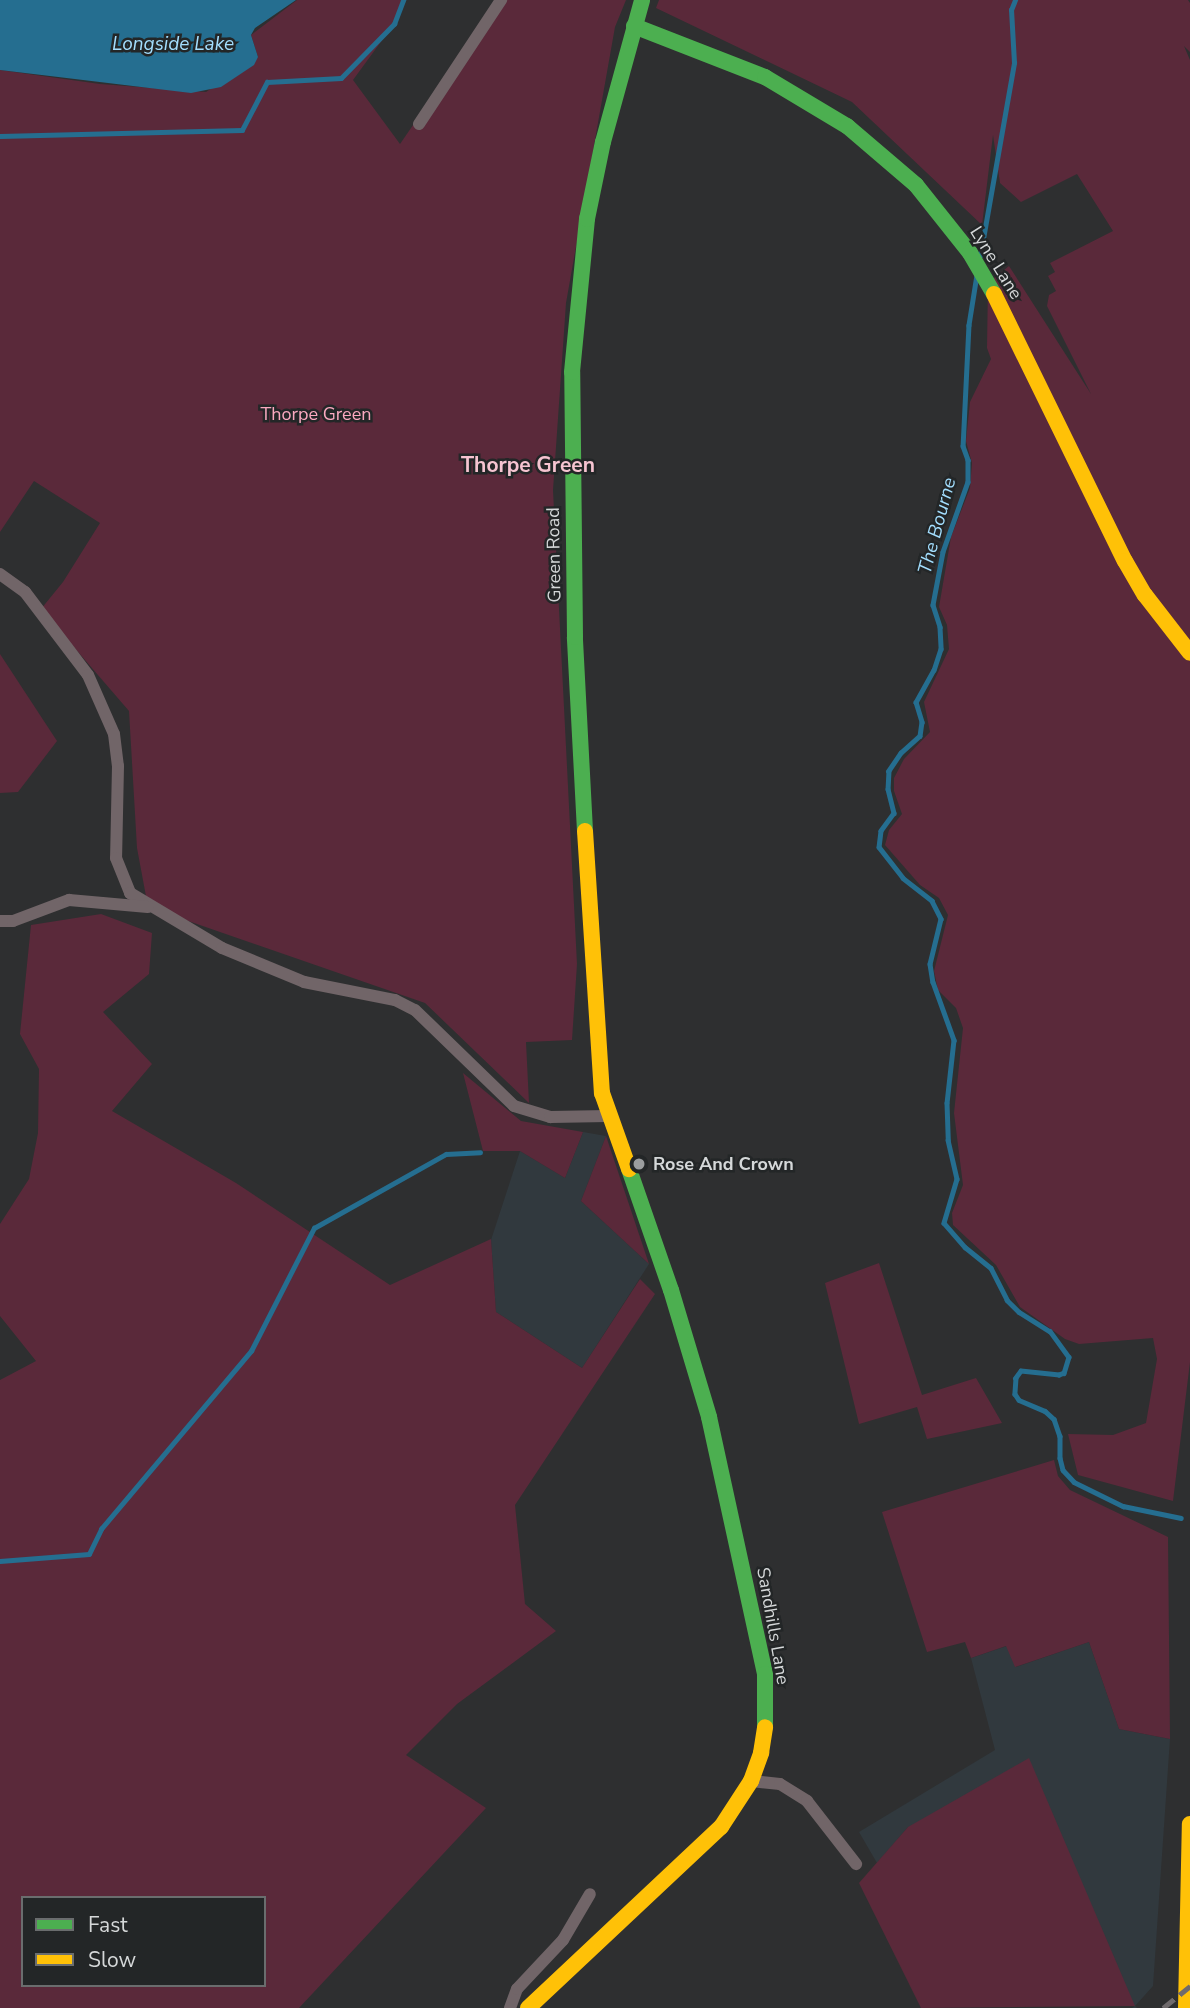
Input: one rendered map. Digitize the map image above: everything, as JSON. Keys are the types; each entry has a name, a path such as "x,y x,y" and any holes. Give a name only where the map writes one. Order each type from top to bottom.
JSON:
{"main road":[{"name":"Green Road","path":"642,0 603,142 587,219 572,372 576,649 601,1093 671,1290"},
{"name":"Lyne Lane","path":"634,26 765,77 847,126 916,185 970,253 988,283 1012,326 1125,561 1145,595 1190,653"},
{"name":"Sandhills Lane","path":"528,2008 693,1856 737,1807 751,1781 761,1753 767,1717 765,1674 709,1417 671,1290"},
{"path":"1186,2008 1190,1824"}],"street":[{"path":"419,124 501,0"},
{"path":"0,574 24,592 88,675 114,734 118,766 114,834 116,858 130,893 148,907 222,948 304,982 395,1000 415,1010 514,1106 551,1117 608,1116"},
{"path":"0,921 13,921 69,900 148,907"},
{"path":"751,1781 780,1784 807,1801 856,1864"},
{"path":"510,2008 517,1989 563,1940 590,1894"}],"shaded area":[{"path":"583,1132 606,1136 581,1201 649,1264 582,1368 496,1312 491,1240 520,1151 565,1178"},
{"path":"1089,1642 1119,1729 1170,1739 1153,1986 1135,2006 908,1827 877,1863 859,1832 995,1750 971,1658 1007,1646 1016,1667"}],"green space":[{"name":"Thorpe Green","path":"297,0 403,0 394,24 353,80 400,144 499,0 626,0 615,27 566,303 553,490 577,964 572,1040 526,1042 529,1103 425,1003 148,907 137,848 129,711 41,609 63,582 100,523 34,481 0,532 0,70 100,84 206,92 258,57 251,35"},
{"path":"659,0 1188,0 1190,3 1190,52 1184,46 1190,60 1190,1362 1173,1501 1078,1475 1068,1434 1113,1435 1146,1423 1157,1359 1153,1338 1079,1344 1065,1339 1020,1307 996,1265 953,1225 952,1213 963,1185 954,1113 963,1028 956,1008 938,990 934,971 948,915 939,898 920,885 885,845 889,830 902,814 894,791 894,778 904,759 930,732 924,702 949,649 947,625 939,607 951,537 970,488 972,463 966,441 970,402 991,359 987,348 988,283 1009,266 1091,394 1047,306 1049,295 1056,291 1048,276 1055,272 1050,263 1113,231 1077,174 1021,202 1000,183 993,135 982,225 852,102 656,8"},
{"path":"0,654 57,741 18,792 0,793"},
{"path":"101,914 152,933 149,974 103,1012 152,1064 112,1111 236,1183 390,1285 491,1239 496,1312 582,1368 640,1279 655,1294 515,1505 525,1604 556,1631 457,1704 406,1755 486,1808 299,2008 0,2008 0,1380 36,1361 0,1316 0,1224 29,1179 38,1133 39,1069 20,1034 31,925"},
{"path":"463,1073 521,1121 583,1132 565,1178 520,1151 483,1151"},
{"path":"606,1136 649,1264 581,1201"},
{"path":"879,1263 922,1395 976,1378 1002,1423 927,1439 917,1407 859,1424 825,1283"},
{"path":"1054,1460 1058,1476 1070,1490 1168,1537 1170,1739 1119,1729 1089,1642 1015,1667 1006,1646 971,1658 965,1642 927,1652 882,1512"},
{"path":"1029,1758 1135,2006 921,2008 859,1883 908,1827"}],"water":[{"name":"Longside Lake","path":"0,0 296,0 255,28 251,35 258,57 254,65 221,87 191,93 0,70"}],"waterway":[{"path":"0,136 242,130 267,82 341,78 394,24 403,0"},
{"name":"The Bourne","path":"980,256 1014,63 1011,10 1015,0"},
{"name":"The Bourne","path":"977,275 969,325 963,446 968,460 968,482 943,552 933,605 940,627 941,649 934,670 916,702 922,722 920,736 901,753 889,771 888,789 894,813 881,831 879,847 903,878 932,901 941,919 930,964 933,982 954,1040 947,1103 948,1140 957,1179 944,1223 965,1247 991,1268 1007,1300 1019,1312 1050,1331 1069,1357 1064,1373 1059,1375 1021,1371 1016,1378 1015,1394 1019,1400 1045,1411 1054,1419 1060,1436 1063,1470 1074,1482 1123,1506 1181,1518"},
{"path":"0,1561 89,1554 101,1529 251,1351 314,1228 446,1154 480,1152"}],"railway":[{"path":"1163,2008 1190,1986"}],"traffic: fast":[{"path":"585,831 575,637 572,372 587,219 603,142 642,0"},
{"path":"634,26 765,77 847,126 916,185 970,253 994,294"},
{"path":"629,1169 671,1290 709,1417 765,1674 765,1727"}],"traffic: slow":[{"path":"994,294 1125,561 1145,595 1190,653"},
{"path":"585,831 602,1093 629,1169"},
{"path":"528,2008 721,1827 751,1781 761,1753 765,1727"},
{"path":"1186,2008 1190,1824"}],"place":[{"name":"Rose And Crown","path":"639,1164"}],"district":[{"name":"Thorpe Green","path":"528,465"}]}
